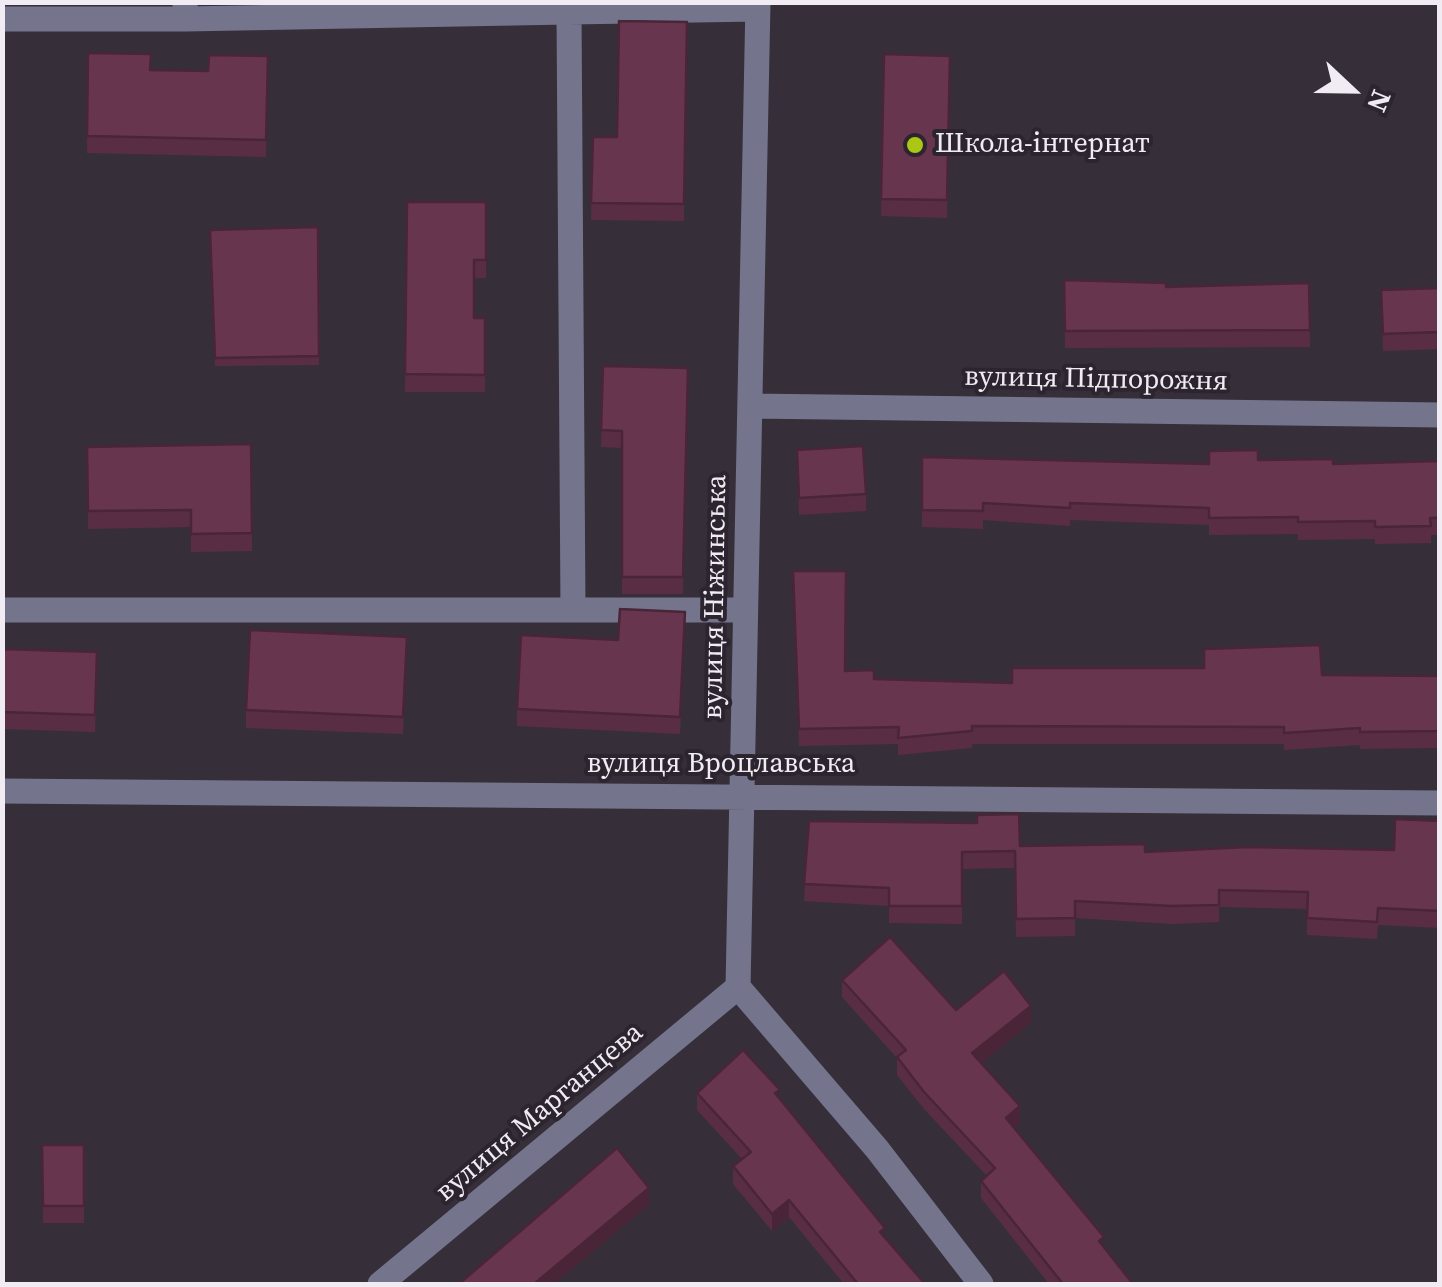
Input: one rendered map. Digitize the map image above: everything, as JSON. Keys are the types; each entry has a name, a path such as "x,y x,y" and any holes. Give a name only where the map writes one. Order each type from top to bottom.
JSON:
{"street":[{"path":"2,19 185,10 569,12 758,6"},
{"name":"вулиця Ніжинська","path":"738,987 758,6"},
{"path":"569,12 574,610"},
{"name":"вулиця Підпорожня","path":"751,406 1440,415"},
{"path":"2,610 743,610"},
{"name":"вулиця Вроцлавська","path":"2,791 1440,803"},
{"path":"738,987 877,1149 982,1284"},
{"name":"вулиця Марганцева","path":"380,1284 738,987"}],"building":[{"path":"619,21 687,22 684,204 591,203 593,137 617,137"},
{"path":"88,53 151,54 150,70 208,71 209,55 268,56 266,140 87,136"},
{"name":"Школа-інтернат","path":"884,54 950,56 947,200 881,199"},
{"path":"407,202 486,202 486,260 474,260 474,318 485,318 485,375 405,374"},
{"path":"318,227 319,356 215,358 210,230"},
{"path":"1064,280 1166,283 1166,287 1309,283 1310,330 1065,331"},
{"path":"1440,288 1440,332 1383,334 1381,290"},
{"path":"603,366 688,368 683,577 622,577 622,431 601,430"},
{"path":"251,444 252,533 191,534 191,510 88,511 87,447"},
{"path":"863,446 866,494 799,498 797,450"},
{"path":"1258,450 1258,460 1333,459 1333,464 1440,461 1440,518 1430,518 1431,526 1375,527 1375,521 1209,518 1209,508 1070,503 1070,508 983,503 983,511 922,510 922,457 1209,464 1209,451"},
{"path":"793,571 846,571 845,671 874,670 874,679 1012,683 1012,668 1204,668 1204,649 1320,645 1322,675 1440,676 1440,731 1360,732 1360,728 1284,733 1284,727 972,726 972,731 898,738 899,727 799,729"},
{"path":"620,609 685,612 680,717 517,709 521,635 618,640"},
{"path":"250,630 407,637 403,717 246,710"},
{"path":"2,649 97,652 95,715 2,712"},
{"path":"1019,814 1020,846 1145,844 1145,852 1248,847 1394,850 1395,819 1440,821 1440,911 1378,908 1377,922 1307,918 1308,892 1219,890 1219,905 1075,901 1075,918 1016,919 1015,851 962,852 962,906 889,906 889,888 804,884 809,821 977,823 977,815"},
{"path":"890,937 956,1010 1004,971 1031,1006 972,1053 1020,1106 1006,1118 1104,1237 1099,1241 1133,1284 1063,1284 981,1181 995,1168 924,1092 897,1057 906,1050 842,980"},
{"path":"743,1050 780,1090 775,1093 885,1228 880,1232 925,1284 858,1284 789,1200 772,1214 733,1166 751,1152 697,1093"},
{"path":"42,1145 84,1145 84,1206 43,1206"},
{"path":"617,1148 649,1188 534,1284 459,1284"}],"place":[{"name":"Школа-інтернат","path":"915,145"}]}
